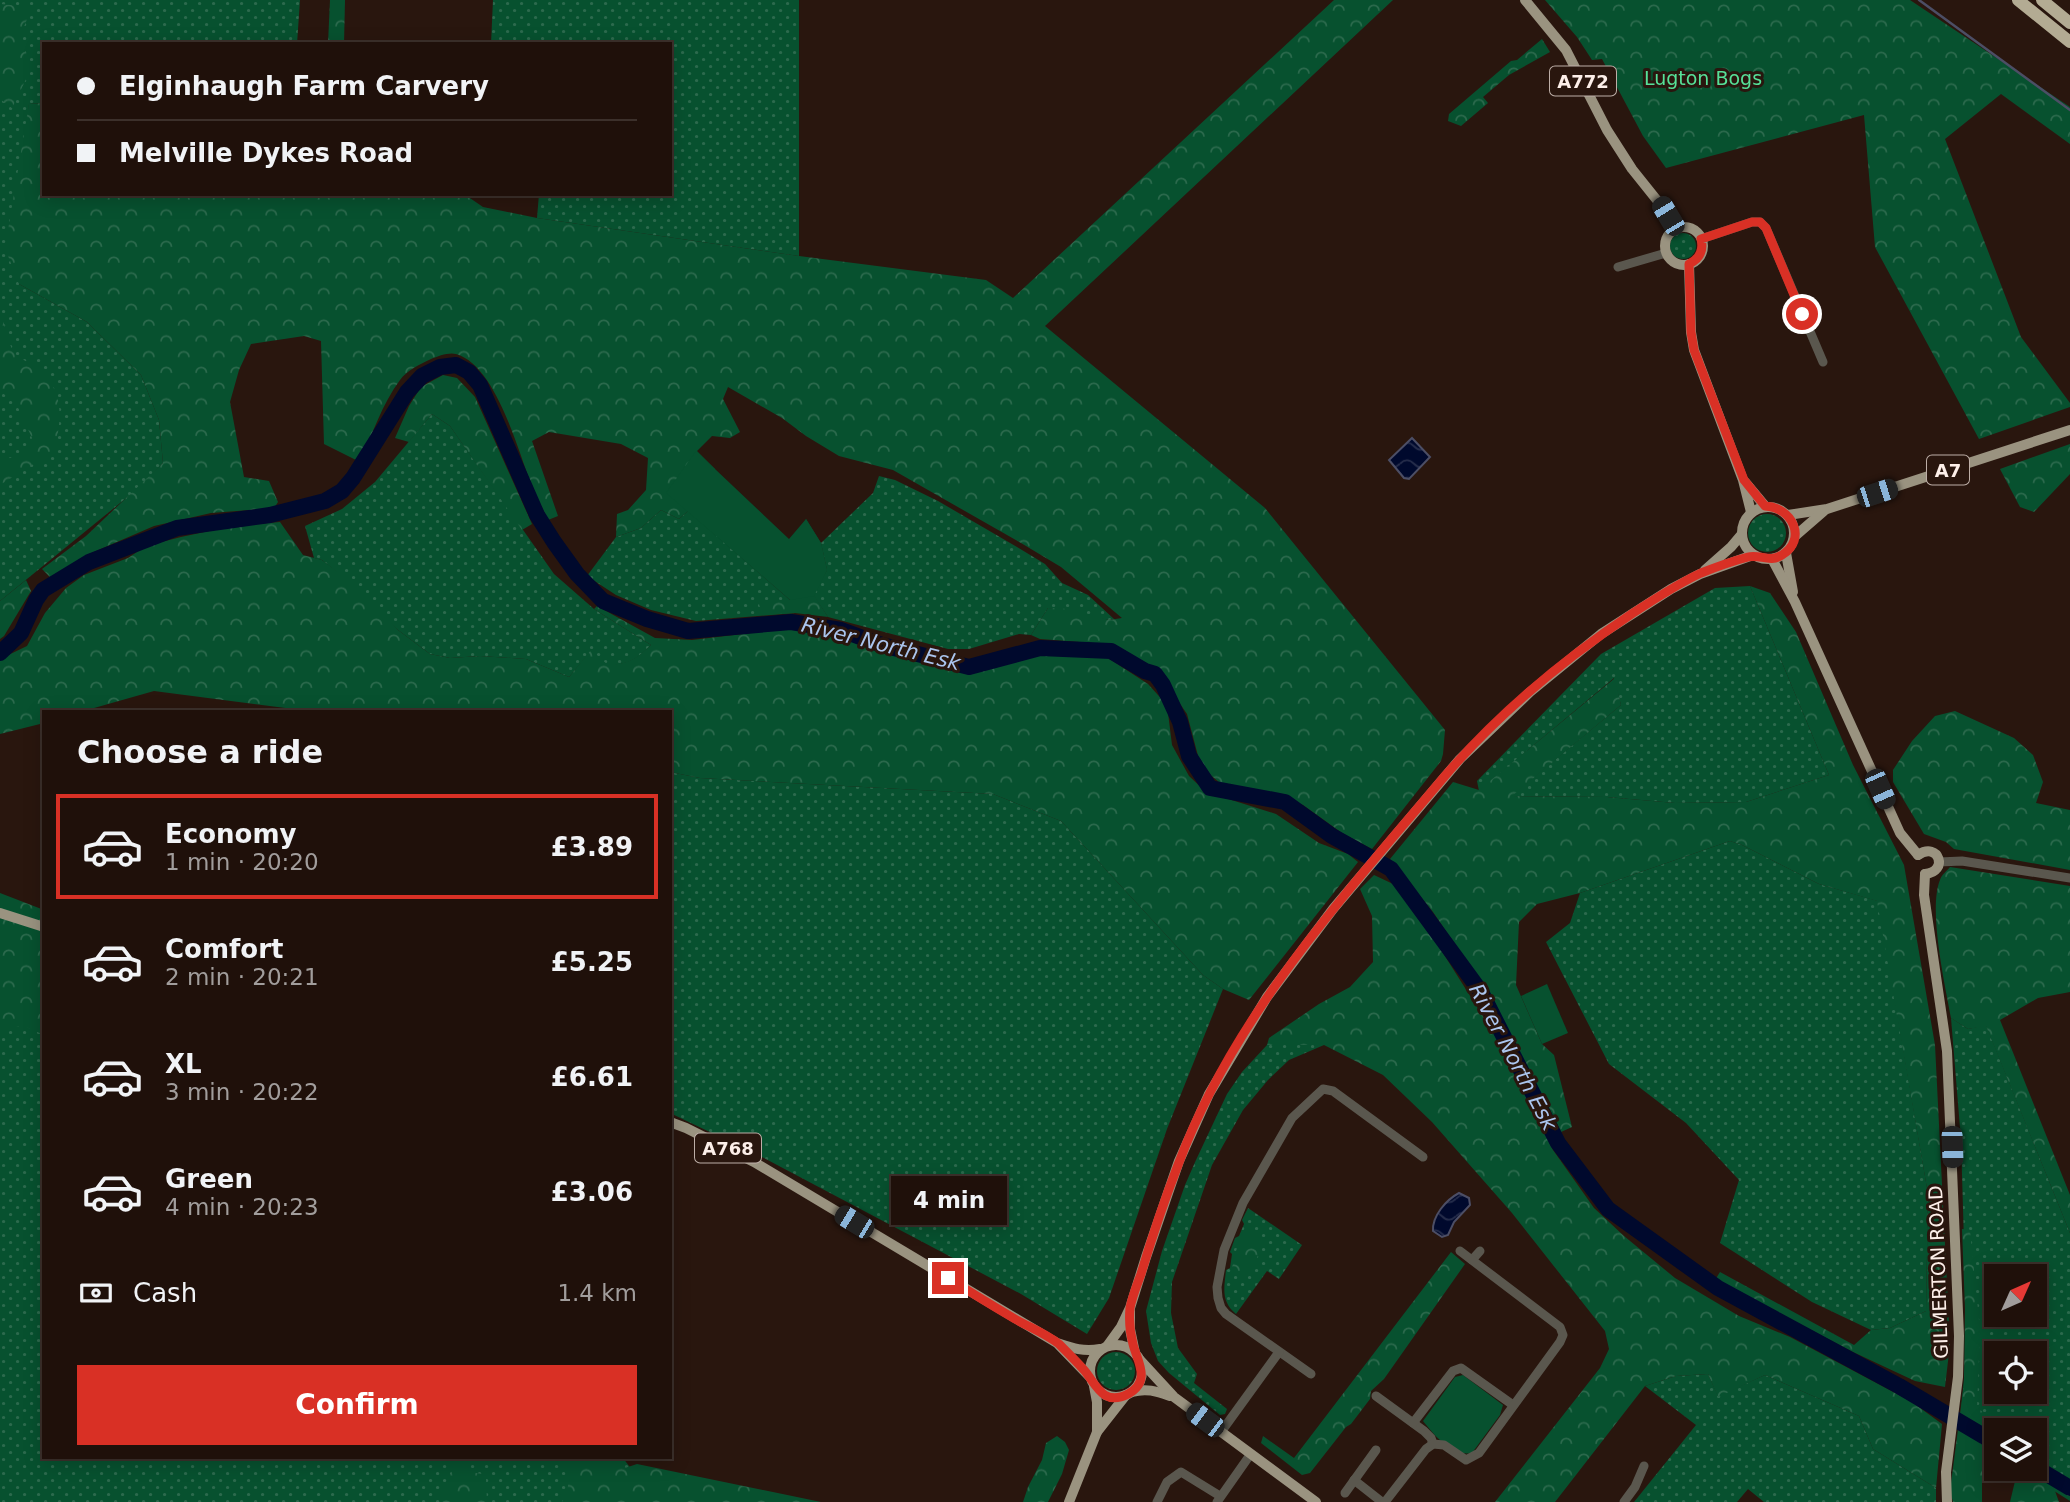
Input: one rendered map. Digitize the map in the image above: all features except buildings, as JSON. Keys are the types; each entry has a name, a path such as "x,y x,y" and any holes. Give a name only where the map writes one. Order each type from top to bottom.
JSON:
{"highway":[{"path":"2018,0 2070,42"},
{"path":"2042,0 2070,23"}],"main road":[{"name":"A772","path":"1525,0 1566,50 1607,130 1675,229"},
{"path":"1688,227 1701,239 1703,245 1699,257 1689,264 1678,264 1666,253 1667,236 1675,229 1688,227"},
{"path":"1689,264 1694,350 1744,480 1751,512"},
{"name":"A7","path":"1788,515 1827,509 2070,430"},
{"path":"1744,480 1765,506"},
{"path":"1765,506 1778,508 1788,515 1795,529 1791,546 1786,553 1772,559 1762,559 1754,555 1742,541 1744,522 1751,512 1765,506"},
{"name":"A7","path":"1794,537 1827,509"},
{"path":"1700,574 1742,534"},
{"path":"1786,553 1795,602"},
{"path":"1097,1432 1097,1402 1089,1366 1130,1308 1179,1161 1209,1094 1240,1039 1287,967 1460,759 1530,692 1601,634 1671,589 1700,574 1754,555"},
{"path":"1772,559 1795,602 1900,833 1918,855"},
{"path":"1930,851 1937,856 1937,869 1925,874 1919,871 1916,865 1918,855 1930,851"},
{"name":"GILMERTON ROAD","path":"1925,874 1924,895 1949,1077 1959,1336 1958,1377 1946,1472 1947,1502"},
{"path":"0,912 42,926"},
{"name":"A768","path":"672,1123 754,1162 1057,1343 1079,1350 1104,1347"},
{"path":"1069,1502 1097,1432 1140,1380 1142,1366 1130,1329 1130,1308"},
{"name":"A768","path":"1057,1343 1092,1381"},
{"path":"1104,1347 1123,1345 1137,1356 1174,1397 1316,1502"},
{"path":"1092,1381 1100,1392 1108,1396 1117,1397 1143,1389 1174,1397"}],"street":[{"path":"1701,239 1752,222 1760,222 1766,228 1823,362"},
{"path":"1618,267 1666,253"},
{"path":"1939,862 1962,861 2070,878"},
{"path":"1311,1374 1221,1308 1217,1287 1224,1250 1243,1203 1292,1118 1318,1092 1327,1089 1423,1157"},
{"path":"1354,1480 1383,1502 1433,1444 1444,1446 1466,1460 1472,1458 1479,1453 1560,1342 1563,1335 1559,1327 1460,1251"},
{"path":"1472,1260 1480,1251"},
{"path":"1221,1432 1279,1352"},
{"path":"1413,1423 1453,1371 1461,1368 1513,1405"},
{"path":"1376,1396 1431,1438 1433,1444"},
{"path":"1345,1493 1376,1450"},
{"path":"1157,1502 1167,1482 1181,1472 1218,1499 1250,1455"},
{"path":"1624,1502 1635,1488 1644,1466"}],"green space":[{"path":"0,0 300,0 297,42 42,42 42,103 29,104 19,284 87,322 141,375 159,420 163,463 141,486 0,601"},
{"path":"330,0 345,0 344,42 328,42"},
{"path":"493,0 799,0 799,256 537,218 539,196 672,196 672,42 491,42"},
{"path":"1334,0 1393,0 1045,326 1265,508 1445,730 1441,761 1372,849 1342,833 1303,805 1274,796 1226,788 1201,767 1187,714 1157,670 1126,651 1107,644 1040,639 1031,635 1048,608 1069,609 1109,620 1122,618 1061,567 893,470 839,456 782,418 728,387 723,399 740,432 730,438 712,436 697,451 715,469 688,511 679,519 661,510 641,528 616,537 617,514 628,510 646,490 648,458 621,444 549,432 532,441 558,516 548,520 503,409 482,374 470,361 456,354 447,354 427,361 406,374 388,399 360,462 324,444 321,341 304,336 251,344 239,370 230,402 244,477 269,481 278,502 274,508 211,513 154,526 89,554 51,578 42,569 86,536 163,463 159,420 141,375 87,322 19,284 5,248 29,104 42,103 42,196 467,196 483,207 537,218 986,280 1013,298"},
{"name":"Lugton Bogs","path":"1545,0 1910,0 2070,107 2070,144 2001,94 1945,139 2021,337 2070,403 2070,407 1979,439 1875,247 1864,115 1666,168 1643,136 1602,59 1592,60 1577,37"},
{"path":"0,4 22,6 30,12 19,39 28,57 30,71 12,108 0,99"},
{"path":"1542,39 1550,52 1509,75 1483,97 1488,103 1461,126 1448,121 1449,114 1511,61 1517,60"},
{"path":"1683,233 1692,237 1696,246 1692,255 1683,259 1674,255 1670,246 1674,237"},
{"path":"0,312 15,354 36,367 53,386 60,417 54,451 0,485 0,461 19,453 32,438 16,403 0,391"},
{"path":"443,375 457,378 475,397 532,524 522,530 450,426 432,414 409,442 395,438 421,387"},
{"path":"432,414 450,426 554,574 594,609 651,645 646,650 627,662 608,666 591,651 569,677 526,659 480,656 450,658 430,654 398,630 337,572 322,560 314,558 305,526 342,509 375,482"},
{"path":"2070,444 2070,474 2034,512 2020,507 2000,469"},
{"path":"696,451 789,539 806,519 821,543 827,570 814,596 790,600 666,493"},
{"path":"879,476 895,480 938,501 1045,564 1062,583 1088,595 1114,619 1048,608 1031,635 1019,634 969,649 948,649 828,617 814,596 795,613 696,621 651,610 616,595 587,576 616,537 641,528 661,510 679,519 688,511 790,600 815,591 827,570 821,543 873,493"},
{"path":"1767,514 1780,520 1786,533 1780,546 1767,552 1754,546 1748,533 1754,520"},
{"path":"806,519 821,543 827,570 814,595 828,617 795,613 762,615 759,604 790,600"},
{"path":"280,522 303,555 322,560 362,590 398,630 430,654 450,658 480,656 526,659 569,677 591,650 608,665 631,660 651,645 594,609 597,606 655,638 692,640 794,628 837,634 916,660 970,672 1010,663 1041,652 1078,652 1108,658 1148,684 1167,705 1172,745 1189,776 1206,792 1276,814 1319,843 1348,854 1358,862 1249,1000 1223,989 1203,975 1061,821 993,794 700,778 672,772 672,710 301,710 154,691 87,710 42,710 42,724 0,734 0,659 27,646 45,613 66,588 84,575 128,558 146,546 233,526"},
{"path":"26,580 31,591 0,639 0,601"},
{"path":"1750,586 1829,775 1746,802 1675,803 1607,797 1511,796 1621,705 1614,678 1479,791 1477,781 1601,654 1715,588"},
{"path":"1750,586 1770,593 1796,632 1853,765 1904,865 1935,1045 1950,1344 1945,1387 1915,1381 1715,1280 1720,1272 1854,1345 1871,1330 1890,1328 1926,1311 1928,1194 1877,901 1819,884 1730,841 1580,893 1537,904 1519,922 1516,985 1542,1044 1554,1055 1572,1127 1561,1132 1487,992 1433,912 1390,859 1453,782 1479,790 1615,678 1621,705 1512,796 1607,797 1675,803 1746,802 1829,775"},
{"path":"1955,711 2014,738 2033,755 2043,782 2036,803 2070,810 2070,870 1954,849 1946,842 1924,834 1893,782 1893,770 1912,741 1935,716"},
{"path":"672,772 700,778 993,794 1061,821 1203,975 1223,989 1167,1129 1109,1298 1087,1334 1021,1294 760,1156 672,1114"},
{"path":"1730,841 1819,884 1878,901 1928,1194 1926,1311 1890,1328 1871,1330 1812,1302 1720,1243 1739,1180 1686,1123 1609,1064 1546,942 1570,923 1580,893"},
{"path":"1950,867 2070,886 2070,992 2038,998 2000,1020 2070,1195 2070,1233 1986,1026 1968,1029 1951,1018 1939,948 1936,909 1941,878"},
{"path":"1374,875 1393,884 1419,915 1501,1045 1553,1150 1594,1208 1675,1278 1739,1316 1790,1337 1912,1402 1942,1424 1936,1488 1873,1449 1859,1416 1765,1375 1718,1397 1708,1374 1676,1376 1645,1386 1555,1502 1495,1502 1600,1368 1609,1349 1605,1331 1512,1213 1432,1122 1383,1075 1324,1045 1267,1045 1269,1038 1319,1004 1350,987 1373,962 1372,916 1360,889"},
{"path":"0,893 42,909 42,1034 24,1026 0,1029"},
{"path":"1547,984 1568,1033 1542,1044 1521,996"},
{"path":"0,1015 42,1029 42,1459 624,1459 632,1470 787,1502 0,1502"},
{"path":"1951,1018 1968,1029 1986,1025 2070,1233 2070,1501 2038,1481 2047,1481 2047,1418 1984,1418 1984,1431 1959,1434 1967,1345 1961,1140"},
{"path":"1267,1045 1324,1045 1289,1060 1243,1110 1212,1165 1172,1282 1171,1313 1178,1348 1197,1374 1194,1383 1227,1409 1225,1414 1220,1415 1158,1361 1151,1343 1146,1311 1162,1251 1196,1160 1227,1094 1242,1072"},
{"path":"1248,1208 1302,1245 1279,1279 1267,1271 1236,1314 1226,1299 1226,1270 1230,1268 1230,1252 1244,1224 1242,1220"},
{"path":"1962,1229 1970,1230 1980,1330 1977,1408 1992,1418 1984,1418 1982,1502 1953,1502 1950,1491 1964,1383"},
{"path":"1243,1231 1258,1237 1261,1246 1252,1273 1244,1277 1236,1275 1232,1268"},
{"path":"1451,1252 1465,1264 1384,1379 1371,1391 1370,1399 1310,1473 1302,1475 1261,1443 1263,1436 1294,1458"},
{"path":"1116,1352 1129,1358 1135,1371 1129,1384 1116,1390 1103,1384 1097,1371 1103,1358"},
{"path":"1708,1374 1718,1396 1765,1375 1859,1416 1873,1449 1936,1488 1936,1502 1764,1502 1748,1489 1737,1502 1634,1502 1696,1425 1645,1386 1676,1376"},
{"path":"1463,1375 1503,1405 1500,1415 1472,1453 1457,1452 1438,1438 1423,1421 1455,1377"},
{"path":"1057,1436 1065,1442 1069,1450 1062,1474 1048,1502 1023,1502 1042,1460 1046,1443"},
{"path":"554,1459 619,1459 625,1468 637,1464 821,1502 562,1502 568,1484 563,1468"},
{"path":"457,1463 486,1478 487,1502 441,1502"},
{"path":"2047,1469 2059,1502 2010,1502 2015,1481 2047,1481"}],"water":[{"path":"1412,438 1430,457 1409,479 1404,478 1389,460"},
{"path":"1459,1193 1469,1198 1470,1205 1454,1222 1448,1235 1442,1237 1433,1231 1437,1214"}],"waterway":[{"path":"1919,0 2070,110"},
{"name":"River North Esk","path":"0,653 21,633 43,590 89,562 177,528 270,515 325,501 342,491 407,392 422,376 440,367 456,365 469,372 480,385 537,515 577,574 603,601 647,619 688,631 791,622 841,630 882,645 969,667 1040,648 1111,651 1155,674 1180,722 1189,756 1210,788 1285,802 1332,836 1391,869 1481,992 1558,1143 1608,1209 1718,1288 1899,1386 1984,1436"},
{"name":"River North Esk","path":"2047,1474 2070,1488"}],"route":[{"path":"948,1278 1057,1343 1090,1377 1100,1392 1117,1397 1132,1392 1140,1380 1142,1366 1132,1340 1130,1308 1179,1161 1209,1094 1287,967 1460,759 1530,692 1601,634 1671,589 1700,574 1754,555 1767,559 1779,557 1791,546 1795,529 1792,522 1788,515 1778,508 1765,506 1744,480 1698,366 1691,332 1689,264 1699,257 1702,251 1701,239 1752,222 1760,222 1766,228 1802,314"}]}
